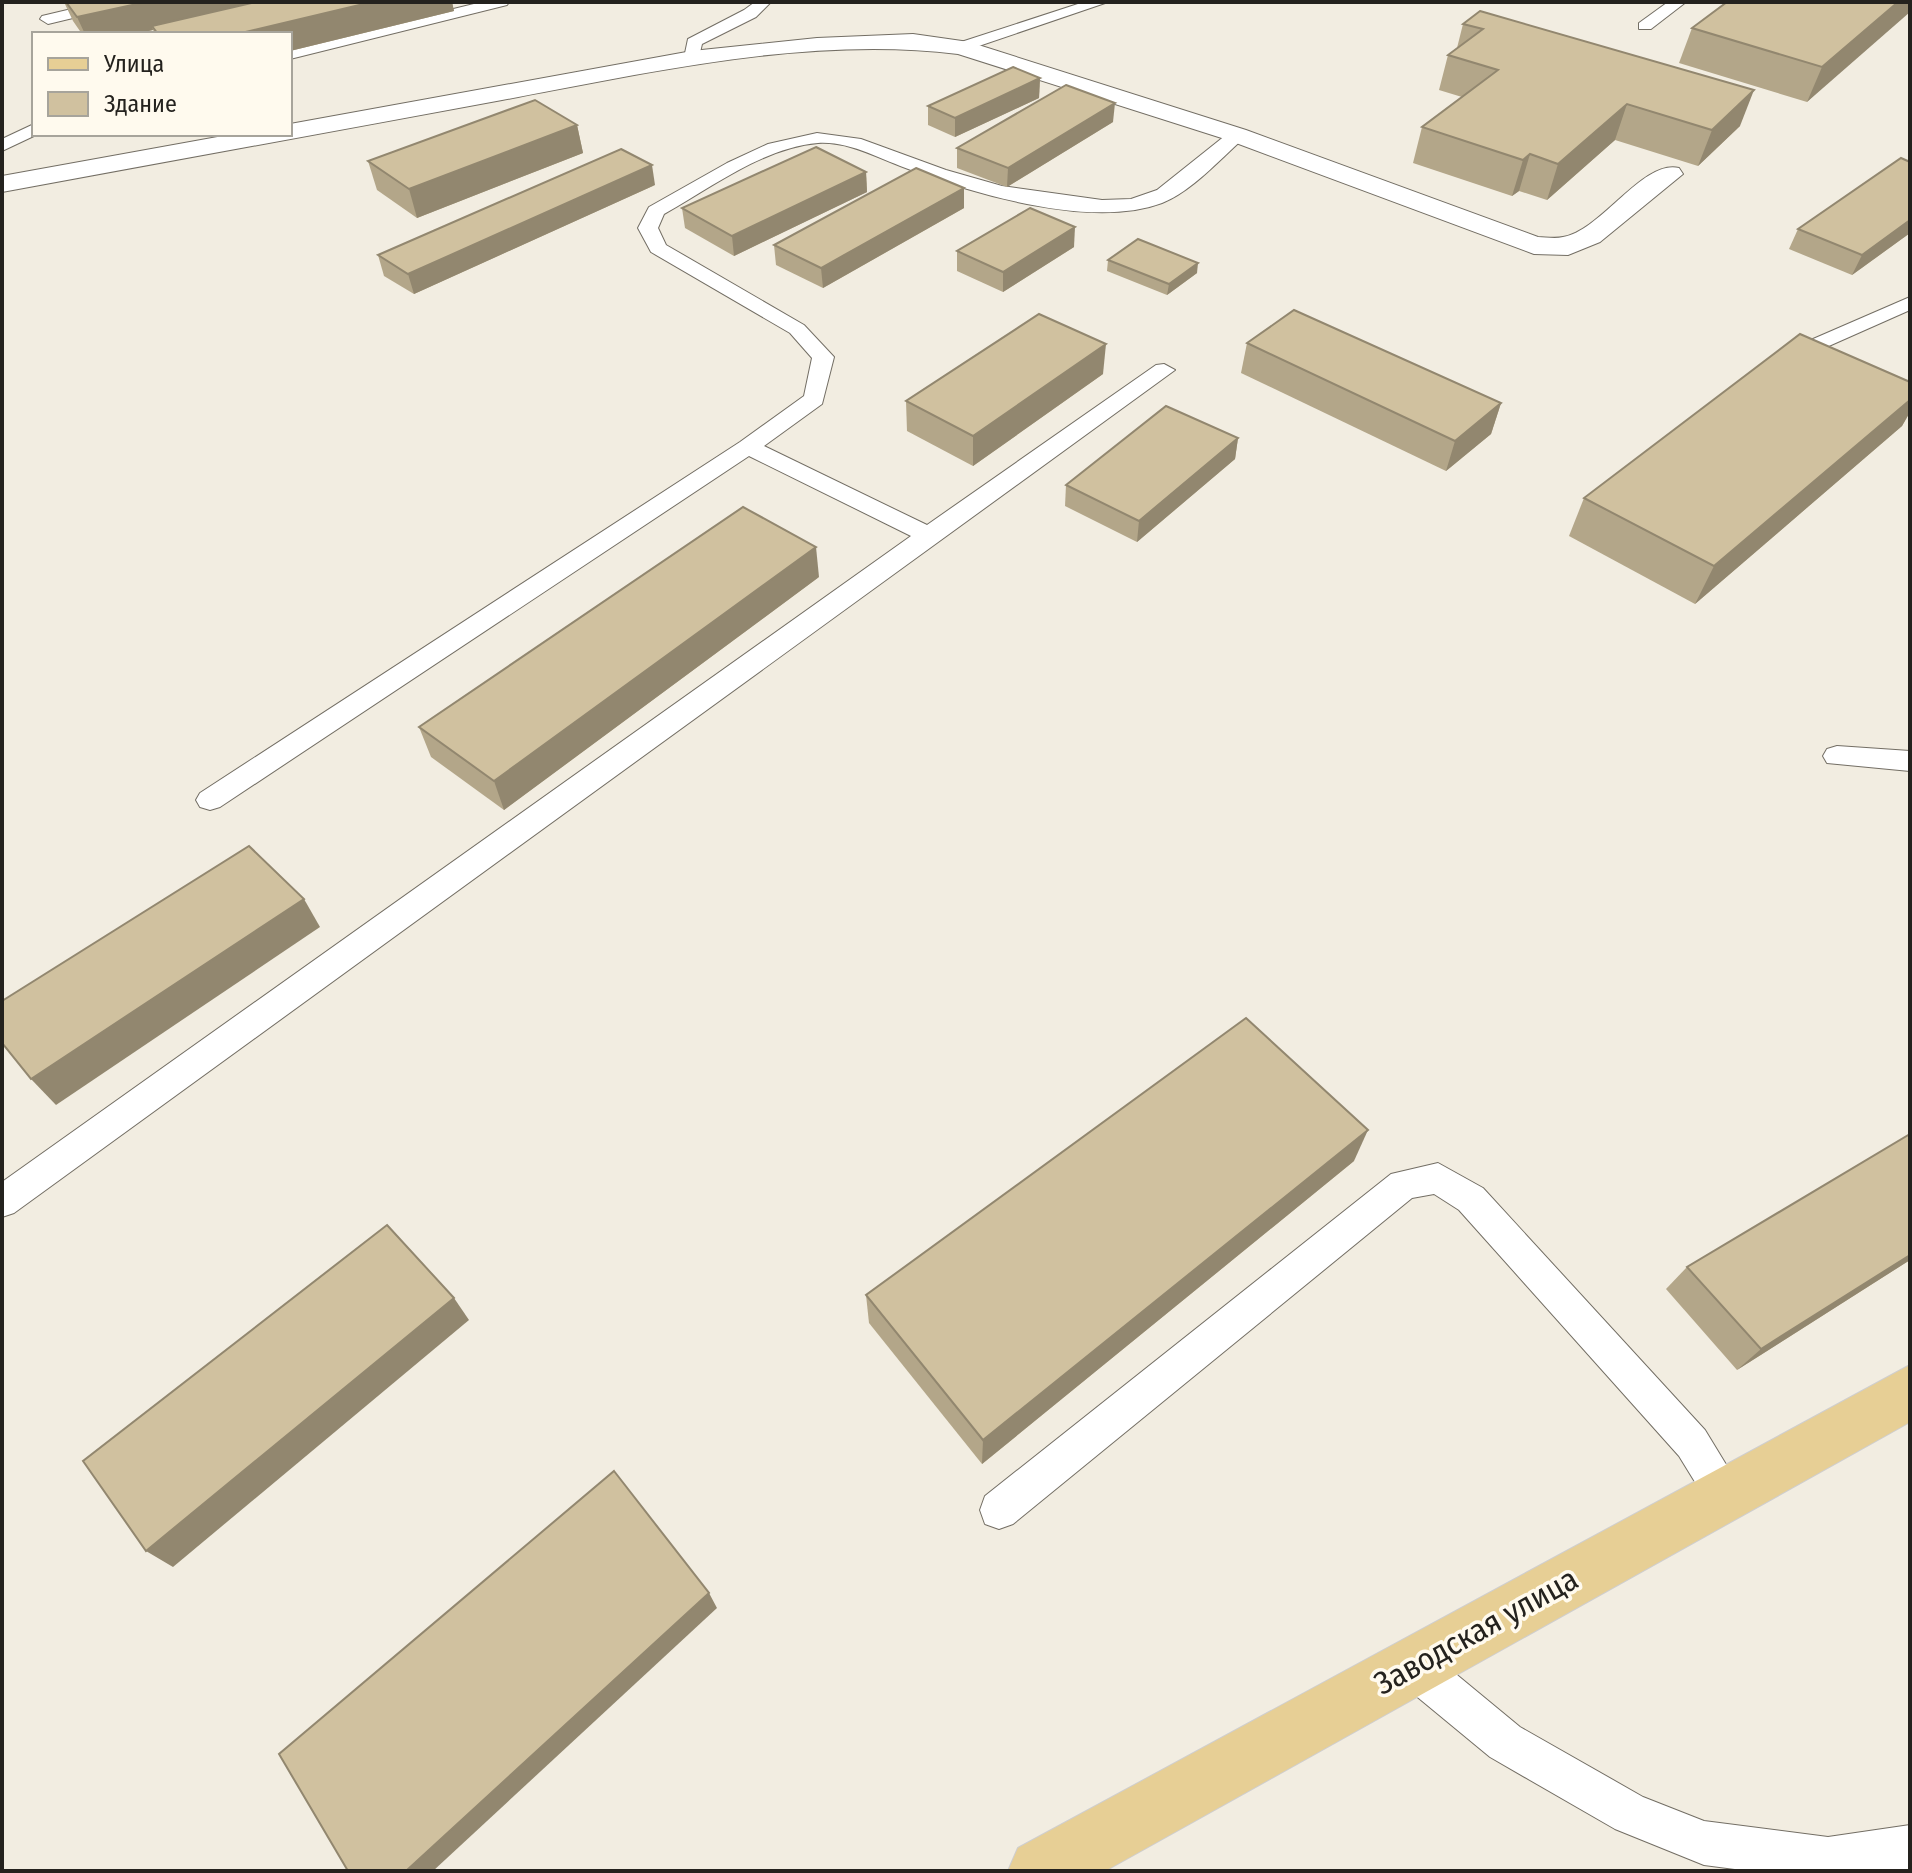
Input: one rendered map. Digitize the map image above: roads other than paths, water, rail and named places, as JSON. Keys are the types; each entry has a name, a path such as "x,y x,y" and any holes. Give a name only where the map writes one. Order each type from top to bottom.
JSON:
{"main road":[{"name":"Заводская улица","path":"1041,1871 1910,1392"}],"street":[{"path":"292,132 692,58 817,45 897,41 961,47 1237,135 1534,245 1568,246 1590,236 1670,174"},
{"path":"2,184 266,136"}],"lane":[{"path":"48,19 121,2"},
{"path":"292,54 501,2"},
{"path":"692,58 694,42 711,30 752,13 763,2"},
{"path":"961,47 1100,2"},
{"path":"1645,26 1678,2"},
{"path":"2,146 32,130"},
{"path":"210,800 748,447 814,399 823,357 797,329 658,248 648,228 656,211 770,149 818,138 850,142 970,184 1089,204 1124,206 1158,198 1237,135"},
{"path":"1797,353 1910,303"},
{"path":"2,1202 928,535 1164,370"},
{"path":"748,447 928,535"},
{"path":"1837,756 1910,761"},
{"path":"999,1510 1403,1185 1438,1178 1471,1199 1692,1443 1725,1494"},
{"path":"1413,1666 1505,1742 1630,1814 1704,1843 1828,1859 1910,1847"}]}
